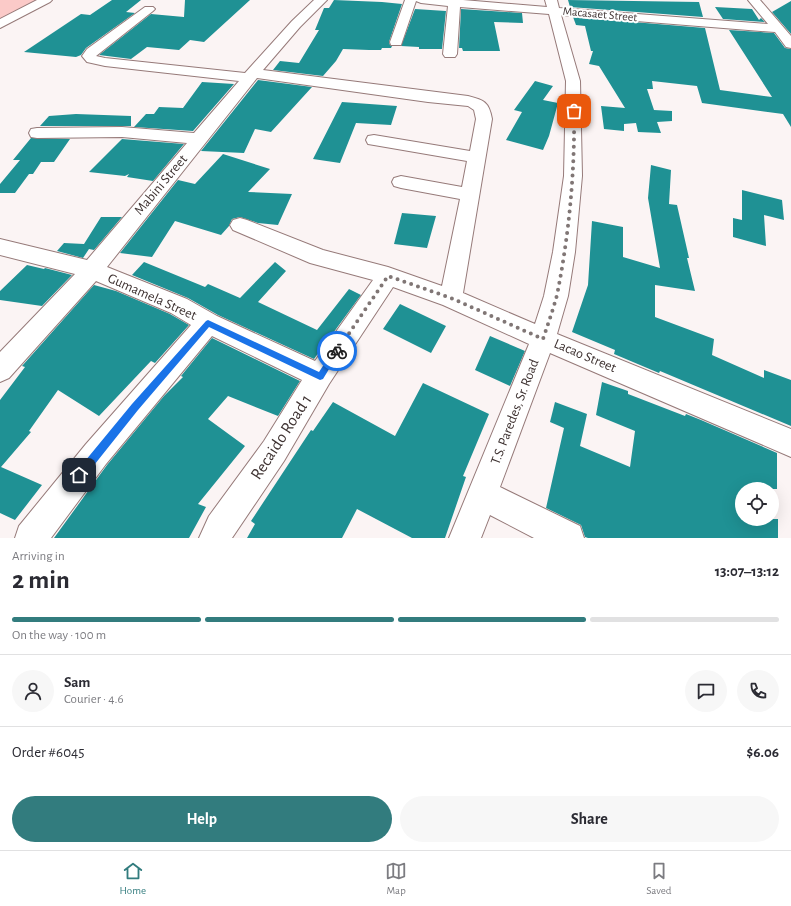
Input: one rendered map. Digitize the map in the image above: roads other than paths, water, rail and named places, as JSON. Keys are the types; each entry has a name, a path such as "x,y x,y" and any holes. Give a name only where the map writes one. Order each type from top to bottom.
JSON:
{"street":[{"path":"0,24 46,0"},
{"name":"Mabini Street","path":"0,370 92,270 296,24 321,0"},
{"path":"396,42 412,0"},
{"name":"Macasaet Street","path":"421,0 454,3 552,5 636,17 778,29"},
{"path":"754,0 791,44"},
{"path":"450,54 454,3"},
{"name":"T.S. Paredes, Sr. Road","path":"465,538 543,339 556,296 564,252 573,176 573,81 552,5"},
{"path":"631,6 636,17"},
{"path":"149,9 92,52 89,56 92,59 105,62 252,76 398,87 468,101 479,105 484,119 451,298"},
{"path":"37,133 122,132 200,139"},
{"path":"374,140 476,157"},
{"path":"401,182 469,195"},
{"name":"Lacao Street","path":"240,226 318,257 388,276 451,298 543,339 791,442"},
{"name":"Gumamela Street","path":"0,247 92,270 179,306 208,323 320,376"},
{"name":"Recaido Road 1","path":"214,538 220,527 274,452 320,376 388,276"},
{"path":"31,538 96,454 208,323"},
{"path":"483,495 568,538"}]}
